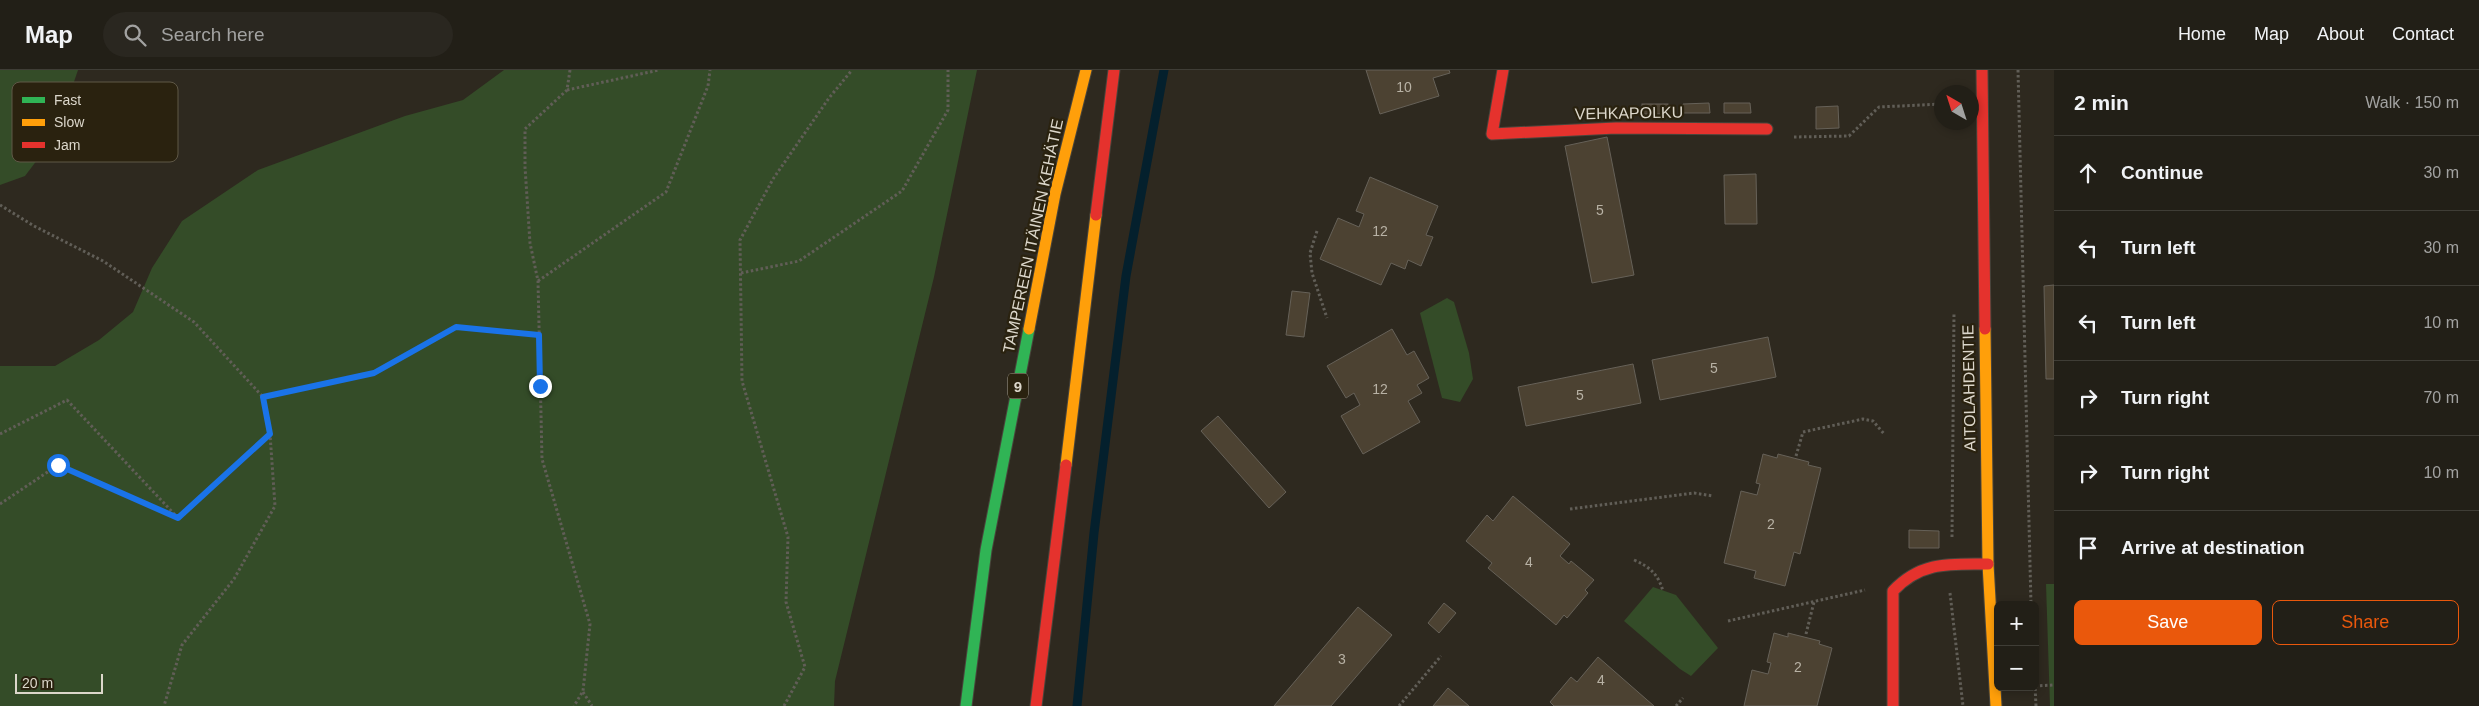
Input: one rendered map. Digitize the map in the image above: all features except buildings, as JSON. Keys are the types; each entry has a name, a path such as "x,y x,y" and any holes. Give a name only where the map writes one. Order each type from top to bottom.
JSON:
{"main road":[{"name":"TAMPEREEN ITÄINEN KEHÄTIE","path":"966,706 986,550 1055,194 1086,70"},
{"path":"1036,706 1114,70"},
{"name":"VEHKAPOLKU","path":"1503,70 1492,134 1616,128 1766,129"},
{"name":"AITOLAHDENTIE","path":"1982,70 1988,564 1996,706"},
{"path":"1893,706 1894,591 1905,576 1924,567 1988,564"}],"path":[{"path":"567,90 570,70"},
{"path":"574,706 583,691 590,624 542,460 538,281 530,243 524,167 525,129 567,90 659,70"},
{"path":"538,281 666,192 708,86 710,70"},
{"path":"784,706 804,668 786,602 788,537 742,381 740,240 773,179 829,98 852,70"},
{"path":"741,273 799,261 902,191 948,110 948,70"},
{"path":"2018,70 2031,601"},
{"path":"1766,129 1798,138 1849,136 1879,107 1934,104"},
{"path":"0,205 34,226 103,261 194,322 263,397 270,434 275,506 234,579 182,645 164,706"},
{"path":"1317,231 1310,252 1312,274 1328,318"},
{"path":"1954,311 1953,529 1949,565 1950,607 1963,706"},
{"path":"263,397 374,373 456,327 539,335"},
{"path":"0,434 67,400 178,518"},
{"path":"1796,456 1803,432 1863,419 1873,421 1885,435"},
{"path":"178,518 270,434"},
{"path":"0,504 58,465 178,518"},
{"path":"1570,509 1694,494 1714,496"},
{"path":"1634,560 1648,567 1659,577 1663,591"},
{"path":"1728,621 1900,583"},
{"path":"1806,634 1814,602"},
{"path":"1399,706 1441,656"},
{"path":"2039,686 2054,685"},
{"path":"583,691 592,706"},
{"path":"2035,691 2036,706"},
{"path":"1676,706 1683,698"}],"green space":[{"path":"0,70 78,70 74,82 12,82 12,162 36,162 25,176 0,185"},
{"path":"504,70 977,70 934,277 835,681 834,706 0,706 0,366 55,366 99,340 133,312 152,268 182,221 258,170 405,116 463,100"},
{"path":"1447,298 1454,302 1469,353 1473,379 1460,402 1442,398 1420,313"},
{"path":"2046,584 2054,584 2054,706 2050,706"},
{"path":"1653,587 1676,595 1718,648 1691,676 1680,669 1624,621"}],"waterway":[{"path":"1077,706 1094,533 1126,276 1164,70"}],"traffic: fast":[{"path":"966,706 986,550 1029,329"}],"traffic: slow":[{"path":"1029,329 1055,194 1086,70"},
{"path":"1066,465 1096,215"},
{"path":"1985,329 1988,564 1996,706"}],"traffic: jam":[{"path":"1096,215 1114,70"},
{"path":"1503,70 1492,134 1616,128 1767,129"},
{"path":"1982,70 1985,329"},
{"path":"1036,706 1066,465"},
{"path":"1893,706 1893,591 1914,574 1925,569 1961,564 1988,564"}],"route":[{"path":"58,465 178,518 270,434 263,397 374,373 456,327 539,335 540,386"}]}
